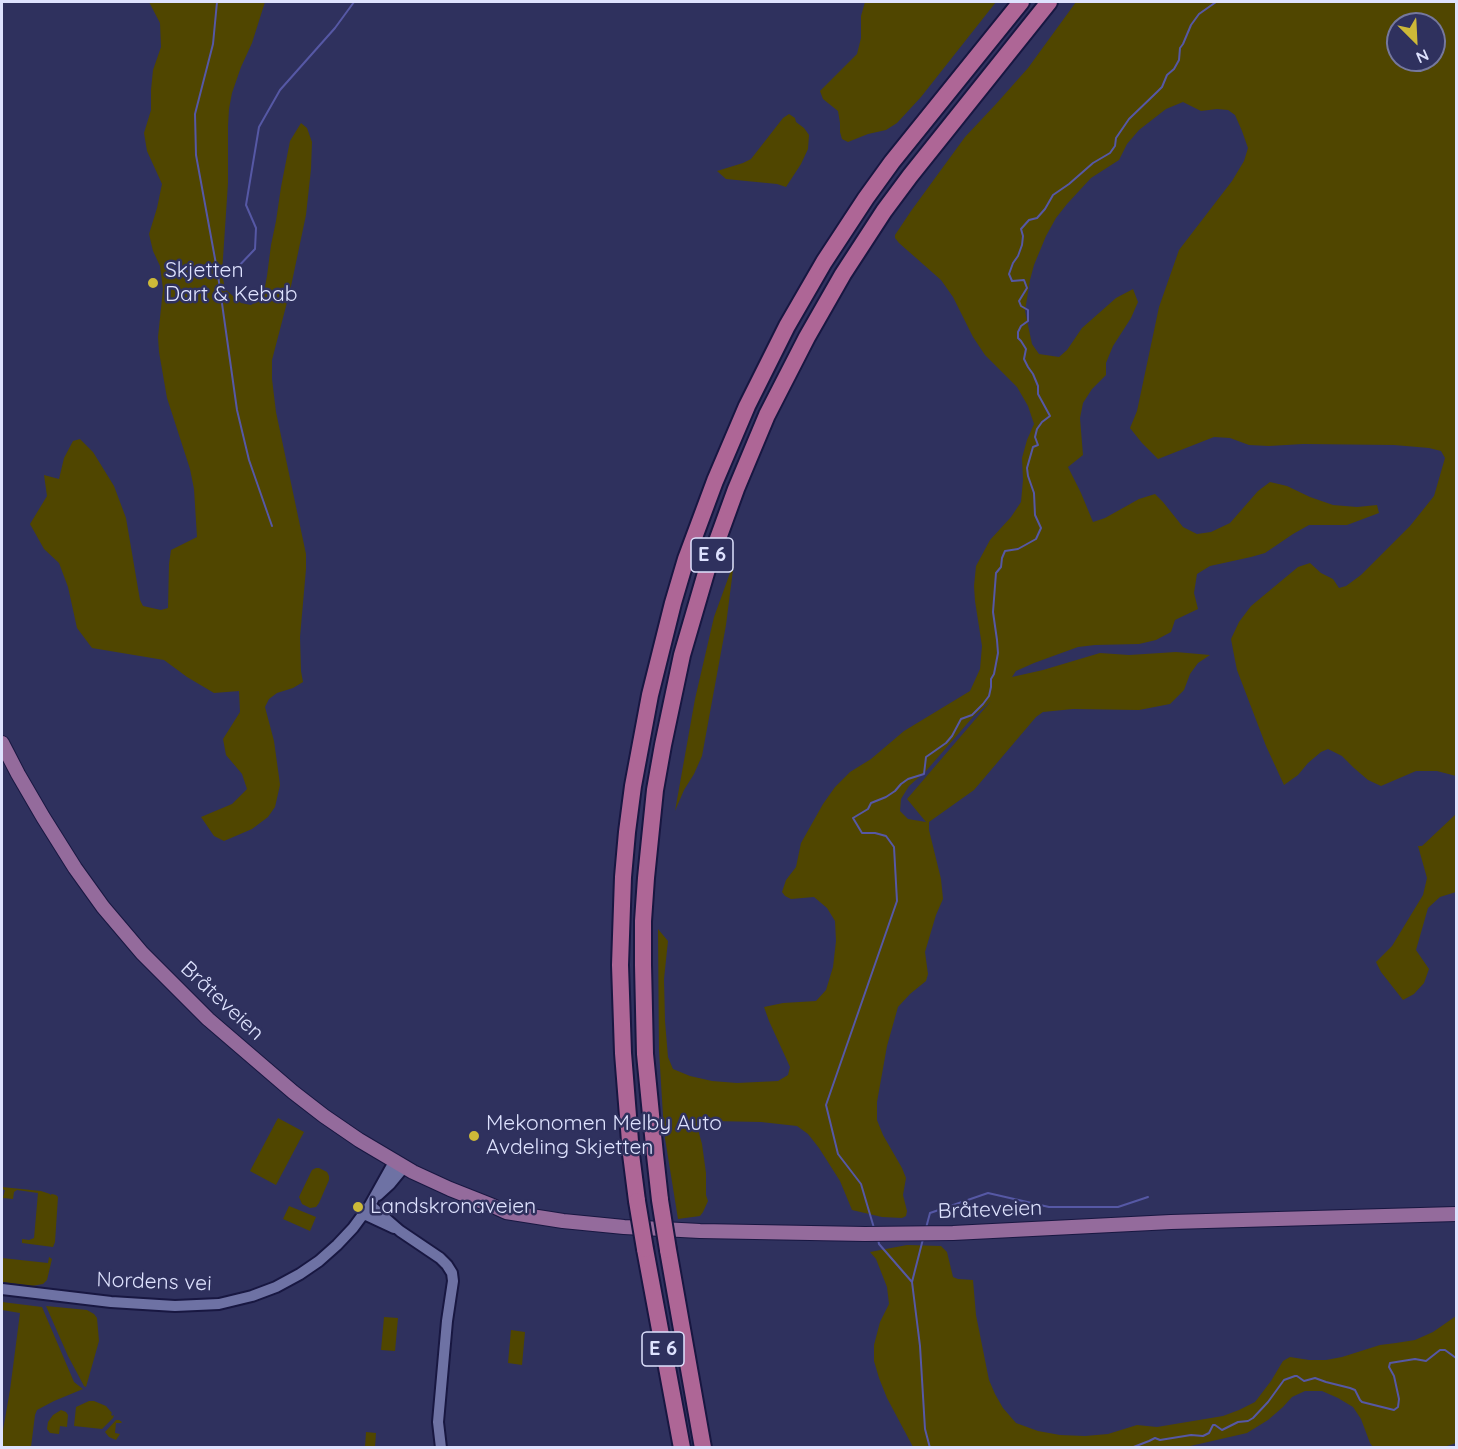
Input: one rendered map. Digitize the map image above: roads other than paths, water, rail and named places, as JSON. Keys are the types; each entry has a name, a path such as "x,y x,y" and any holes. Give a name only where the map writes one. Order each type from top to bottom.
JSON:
{"highway":[{"name":"E 6","path":"682,1448 637,1201 623,1053 620,965 623,877 633,786 663,638 686,559 715,481 747,406 787,326 818,271 892,162 1021,2"},
{"name":"E 6","path":"703,1448 660,1200 644,1021 643,943 646,878 655,790 682,655 708,566 736,489 767,416 807,337 838,283 910,176 1049,2"}],"main road":[{"name":"Bråteveien","path":"2,743 39,811 112,918 154,966 214,1024 293,1092 340,1128 399,1164 450,1190 510,1213 579,1223 635,1227 768,1233 866,1234 964,1233 1171,1222 1456,1214"}],"street":[{"name":"Nordens vei","path":"2,1289 176,1306 240,1300 276,1287 309,1268 327,1254 344,1238 390,1184 399,1164"},
{"path":"370,1205 386,1226 400,1231 444,1261 453,1277 438,1422 441,1448"}],"waterway":[{"path":"217,2 213,44 195,114 196,155 218,275 237,410 249,460 272,526"},
{"path":"218,275 234,271 255,249 256,228 246,205 259,127 280,90 335,28 354,2"},
{"path":"874,1228 861,1184 838,1154 826,1105 897,901 894,847 886,836 862,833 853,818 868,809 871,803 895,791 908,779 924,774 926,757 946,743 961,719 972,715 989,696 998,653 993,612 996,573 1001,567 1005,551 1018,549 1036,539 1041,528 1035,515 1034,493 1027,468 1033,447 1038,445 1035,437 1037,429 1050,416 1038,394 1038,386 1033,374 1024,359 1026,349 1018,338 1021,326 1028,321 1028,310 1021,306 1019,301 1027,288 1024,280 1012,281 1009,274 1022,245 1021,229 1029,220 1037,218 1053,195 1093,163 1110,153 1115,146 1116,138 1129,119 1162,87 1167,75 1174,69 1179,60 1180,48 1191,25 1199,14 1216,2"},
{"path":"926,1228 930,1213 988,1193 1049,1207 1118,1207 1148,1197"},
{"path":"878,1239 879,1244 912,1282 920,1346 925,1429 930,1448"},
{"path":"912,1282 923,1239"},
{"path":"1131,1448 1155,1438 1160,1440 1191,1435 1203,1436 1209,1433 1213,1425 1222,1430 1238,1422 1248,1421 1268,1402 1284,1380 1295,1376 1304,1381 1315,1378 1350,1388 1355,1390 1362,1402 1394,1410 1398,1407 1399,1399 1394,1376 1389,1367 1390,1363 1415,1359 1426,1361 1440,1350 1445,1350 1456,1358"}],"place":[{"name":"Skjetten Dart & Kebab","path":"153,283"},
{"name":"Mekonomen Melby Auto Avdeling Skjetten","path":"474,1136"},
{"name":"Landskronaveien","path":"358,1207"}]}
